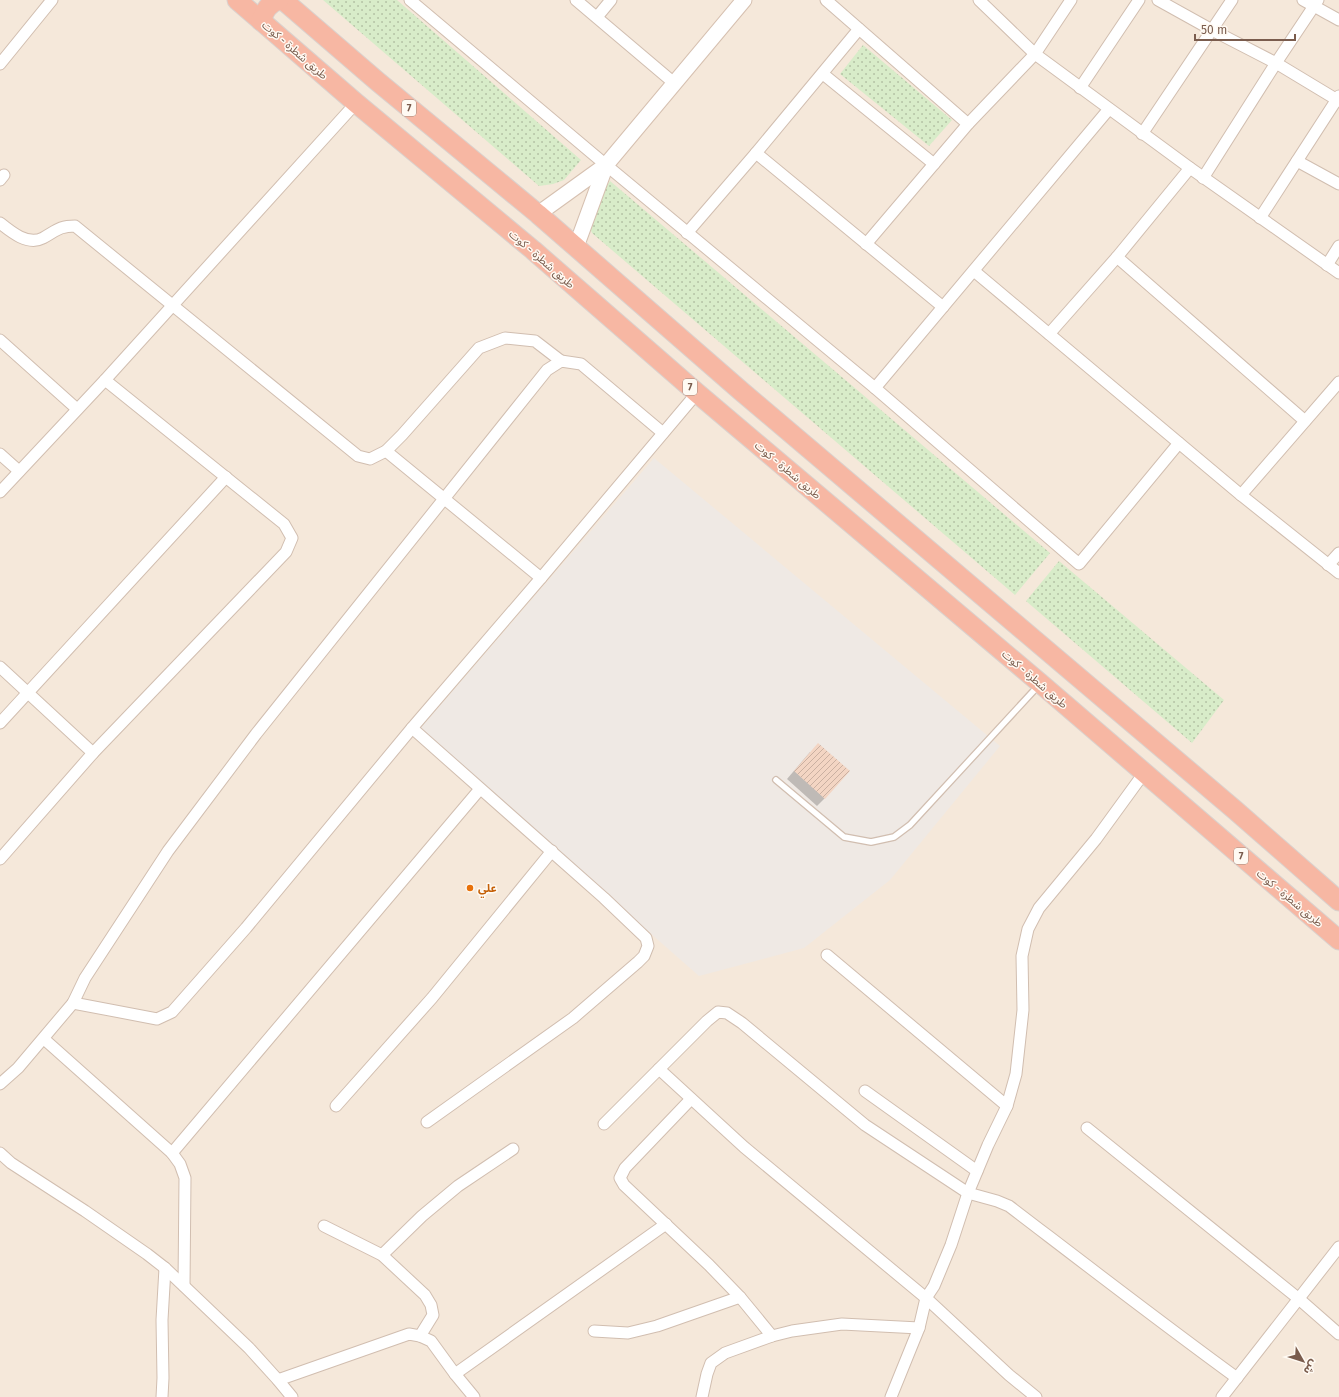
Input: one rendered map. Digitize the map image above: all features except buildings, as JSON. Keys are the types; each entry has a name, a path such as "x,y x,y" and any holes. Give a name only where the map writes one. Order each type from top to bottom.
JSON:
{"highway":[{"name":"طريق شطرة - كوت","path":"237,0 356,103 533,250 697,393 1040,683 1339,940"},
{"path":"261,21 267,7 279,0"},
{"name":"7","path":"282,0 377,81 538,214 741,391 1235,810 1339,901"},
{"path":"722,414 741,391"}],"street":[{"path":"0,64 52,0"},
{"path":"410,0 687,233 875,388 1079,564 1179,443"},
{"path":"576,0 674,83"},
{"path":"597,17 612,0"},
{"path":"538,214 606,165 744,0"},
{"path":"826,0 968,124"},
{"path":"979,0 1035,54 1203,178 1339,273"},
{"path":"866,244 968,124 1035,54 1071,0"},
{"path":"1080,88 1140,0"},
{"path":"1158,0 1276,63 1338,99 1260,218"},
{"path":"1142,134 1232,0"},
{"path":"1303,0 1316,3 1339,20"},
{"path":"1203,178 1316,3"},
{"path":"687,233 823,74 859,29"},
{"path":"823,74 934,164"},
{"path":"0,492 105,380 356,103"},
{"path":"875,388 1109,109"},
{"path":"756,153 943,308"},
{"path":"1297,161 1339,184"},
{"path":"576,247 606,165"},
{"path":"1049,334 1117,257 1190,168"},
{"path":"0,223 15,234 32,240 41,239 64,226 75,226 358,456 370,459 386,451 480,348 505,338 535,341 561,361 582,364 663,433"},
{"path":"1327,264 1339,246"},
{"path":"1117,257 1305,421"},
{"path":"974,271 1241,495 1339,573"},
{"path":"0,340 77,409"},
{"path":"0,1084 18,1068 73,1003 85,978 168,852 256,734 547,370 561,361"},
{"path":"0,859 93,753 286,552 292,538 284,524 105,380"},
{"path":"1241,495 1339,382"},
{"path":"73,1003 157,1019 172,1012 246,928 412,728 697,393"},
{"path":"386,451 541,578"},
{"path":"0,454 19,470"},
{"path":"0,723 226,477"},
{"path":"1328,565 1339,553"},
{"path":"0,667 93,753"},
{"path":"412,728 604,898 646,938 648,946 647,951 638,962 573,1018 427,1122"},
{"path":"891,1397 919,1328 926,1298 934,1286 951,1245 968,1193 1007,1106 1016,1074 1023,1010 1022,956 1028,929 1039,908 1096,839 1144,773"},
{"path":"172,1153 480,789"},
{"path":"336,1106 432,998 552,851"},
{"path":"827,955 1007,1106"},
{"path":"604,1124 712,1017 718,1012 727,1013 742,1023 865,1125 968,1193 1009,1206 1170,1329 1237,1378"},
{"path":"44,1039 172,1153 180,1164 185,1178 184,1286"},
{"path":"659,1069 744,1147 926,1298 1009,1375 1036,1397"},
{"path":"865,1091 978,1171"},
{"path":"691,1099 625,1168 620,1178 624,1185 709,1265 740,1297 772,1336"},
{"path":"1087,1128 1339,1334"},
{"path":"382,1255 422,1216 458,1186 513,1149"},
{"path":"0,1153 11,1164 147,1254 164,1268 249,1348 292,1397"},
{"path":"454,1374 666,1224"},
{"path":"324,1226 382,1255 425,1295 432,1305 433,1315 420,1336"},
{"path":"1222,1397 1339,1247"},
{"path":"162,1397 164,1268"},
{"path":"594,1331 628,1333 657,1326 740,1297"},
{"path":"702,1397 711,1363 725,1353 772,1336 792,1331 842,1324 919,1328"},
{"path":"278,1380 409,1334 420,1336 431,1341 454,1374 474,1397"}],"lane":[{"path":"776,780 844,836 871,842 894,837 910,825 1040,683"}],"shaded area":[{"path":"0,0 1339,0 1339,1397 0,1397"},
{"path":"654,458 1000,746 890,880 804,948 699,976 419,730"}],"green space":[{"path":"323,0 397,0 581,160 564,180 553,184 539,186"},
{"path":"863,45 952,120 929,146 840,74"},
{"path":"610,181 1050,553 1015,595 592,233 588,223 594,206"},
{"path":"1059,561 1224,700 1192,743 1026,601"}],"place":[{"name":"علي","path":"470,888"}]}
